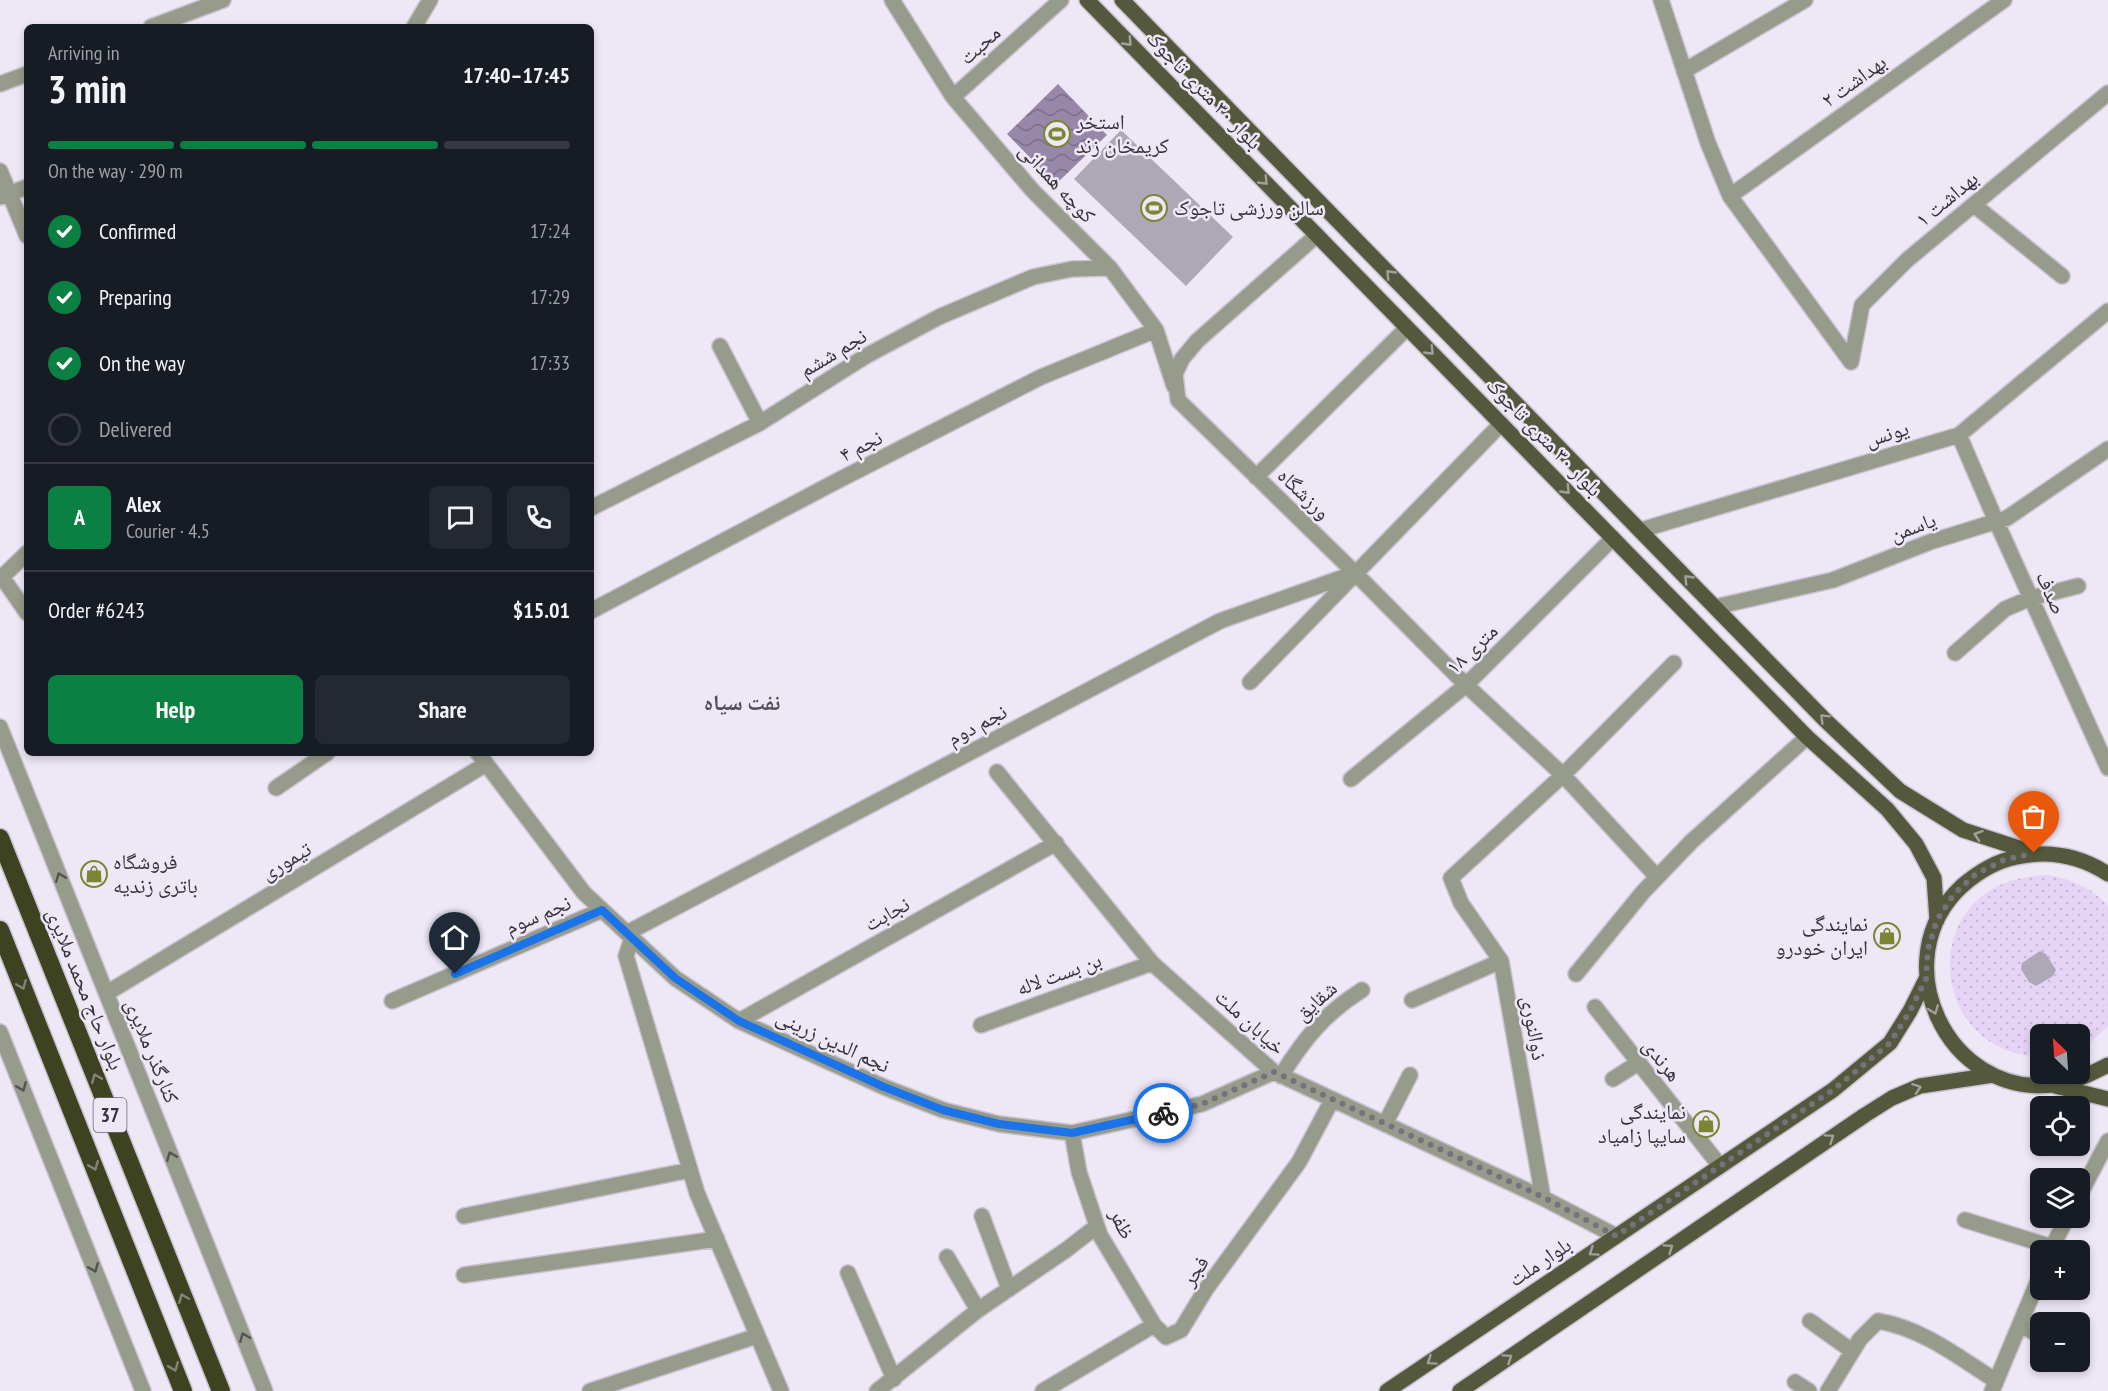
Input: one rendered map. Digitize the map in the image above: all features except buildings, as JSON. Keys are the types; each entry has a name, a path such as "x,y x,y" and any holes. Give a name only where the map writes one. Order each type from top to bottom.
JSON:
{"highway":[{"name":"بلوار حاج محمد ملایری","path":"0,838 221,1391"},
{"name":"37","path":"0,930 183,1391"}],"main road":[{"name":"بلوار ۳۰ متری تاجوک","path":"1087,0 1807,738 1887,809 1916,843 1934,878 1937,920"},
{"name":"بلوار ۳۰ متری تاجوک","path":"1122,0 1825,720 1900,791 1963,830 2034,853"},
{"path":"2108,874 2100,863 2064,855 2034,853 2004,860 1976,874 1954,894 1937,920 1928,949 1926,979 1931,1004 1941,1028 1955,1047 1972,1063 1993,1075 2022,1084 2052,1085 2108,1100"},
{"name":"بلوار ملت","path":"1386,1391 1833,1090 1890,1043 1926,979"},
{"path":"2052,1085 2082,1079 2108,1065"},
{"path":"1460,1391 1892,1098 1920,1086 1993,1075"}],"street":[{"path":"160,24 223,0"},
{"path":"416,24 430,0"},
{"name":"کوچه همدانی","path":"892,0 953,97 1033,191 1110,268 1156,330 1178,400"},
{"name":"محبت","path":"953,97 1061,0"},
{"path":"1678,0 1663,4 1708,143 1730,196"},
{"path":"1684,71 1805,0"},
{"name":"بهداشت ۲","path":"1730,196 1986,5 2004,0"},
{"path":"0,84 24,75"},
{"name":"بهداشت ۱","path":"1730,196 1851,362 1862,305 1907,260 2108,93"},
{"path":"0,171 5,195 24,230"},
{"path":"5,195 24,187"},
{"path":"1974,204 2062,276"},
{"path":"1178,400 1175,374 1182,359 1197,341 1317,235"},
{"name":"نجم ششم","path":"594,506 760,423 866,356 939,317 1034,278 1072,268 1110,268"},
{"name":"یونس","path":"1641,530 1959,435 2108,311"},
{"path":"1256,477 1407,328"},
{"name":"نجم ۴","path":"594,609 1041,377 1156,330"},
{"path":"720,346 760,423"},
{"name":"ورزشگاه","path":"1178,400 1466,685 1563,775 1657,877"},
{"path":"1250,682 1501,424"},
{"name":"صدف","path":"1959,435 2108,768"},
{"name":"یاسمن","path":"1715,607 1833,580 1930,542 2007,518 2106,455"},
{"name":"۱۸ متری","path":"1351,779 1466,685 1612,538"},
{"path":"24,556 1,578 24,610"},
{"name":"نجم دوم","path":"629,935 1220,621 1355,573"},
{"path":"1955,653 2005,609 2031,598 2078,586"},
{"path":"1563,775 1674,663"},
{"name":"کنارگذر ملایری","path":"0,726 266,1391"},
{"path":"1576,974 1606,935 1691,842 1807,738"},
{"path":"276,788 323,756"},
{"name":"نجم الدین زرینی","path":"482,759 584,893 675,978 739,1021 884,1087 943,1110 999,1124 1072,1133 1202,1104 1277,1074"},
{"name":"تیموری","path":"107,993 482,759"},
{"name":"خیابان ملت","path":"997,772 1152,963 1277,1074 1543,1197 1616,1236"},
{"name":"ذوالنوری","path":"1543,1197 1502,961 1461,903 1451,878 1563,775"},
{"name":"نجابت","path":"739,1021 1056,843"},
{"name":"نجم سوم","path":"392,1001 602,910"},
{"path":"629,935 626,956 697,1193 781,1391"},
{"path":"1412,1000 1502,961"},
{"name":"بن بست لاله","path":"981,1025 1152,963"},
{"name":"شقایق","path":"1277,1074 1318,1024 1340,1004 1362,990"},
{"name":"هرندی","path":"1595,1007 1720,1166"},
{"path":"0,1032 143,1391"},
{"path":"1613,1079 1638,1063"},
{"path":"1385,1124 1410,1076"},
{"name":"فجر","path":"1154,1325 1166,1337 1181,1330 1206,1289 1299,1162 1332,1100"},
{"name":"ظفر","path":"1072,1133 1079,1172 1097,1226 1154,1325"},
{"path":"2090,1176 2108,1142"},
{"path":"464,1216 690,1170"},
{"path":"982,1216 1009,1288"},
{"path":"1965,1220 2030,1242"},
{"path":"878,1391 978,1310 1097,1226"},
{"path":"464,1275 717,1239"},
{"path":"947,1257 978,1310"},
{"path":"848,1274 894,1379"},
{"path":"1828,1391 1860,1339 1878,1321 1892,1323 1926,1337 1994,1386 2031,1300"},
{"path":"1810,1321 1852,1351"},
{"path":"1043,1391 1154,1325"},
{"path":"2021,1325 2030,1330"},
{"path":"590,1391 757,1335"},
{"path":"1795,1382 1809,1391"}],"shaded area":[{"path":"2049,875 2066,879 2096,894 2108,906 2108,1026 2090,1042 2090,1024 2030,1024 2029,1056 1996,1045 1976,1030 1962,1011 1953,989 1950,966 1952,943 1961,921 1975,902 2009,881"}],"water":[{"name":"استخر کریمخان زند","path":"1058,84 1107,135 1056,184 1007,134"}],"way so far":[{"path":"1163,1113 1202,1104 1274,1072 1543,1197 1616,1236 1833,1090 1890,1043 1926,979 1928,949 1937,920 1954,894 1976,874 2004,860 2034,853"}],"place":[{"name":"استخر کریمخان زند","path":"1057,134"},
{"name":"سالن ورزشی تاجوک","path":"1154,208"},
{"name":"فروشگاه باتری زندیه","path":"94,874"},
{"name":"نمایندگی ایران خودرو","path":"1887,936"},
{"name":"نمایندگی سایپا زامیاد","path":"1706,1124"}],"district":[{"name":"نفت سیاه","path":"742,702"}],"route":[{"path":"455,974 602,910 675,978 739,1021 884,1087 943,1110 999,1124 1072,1133 1163,1113"}]}
